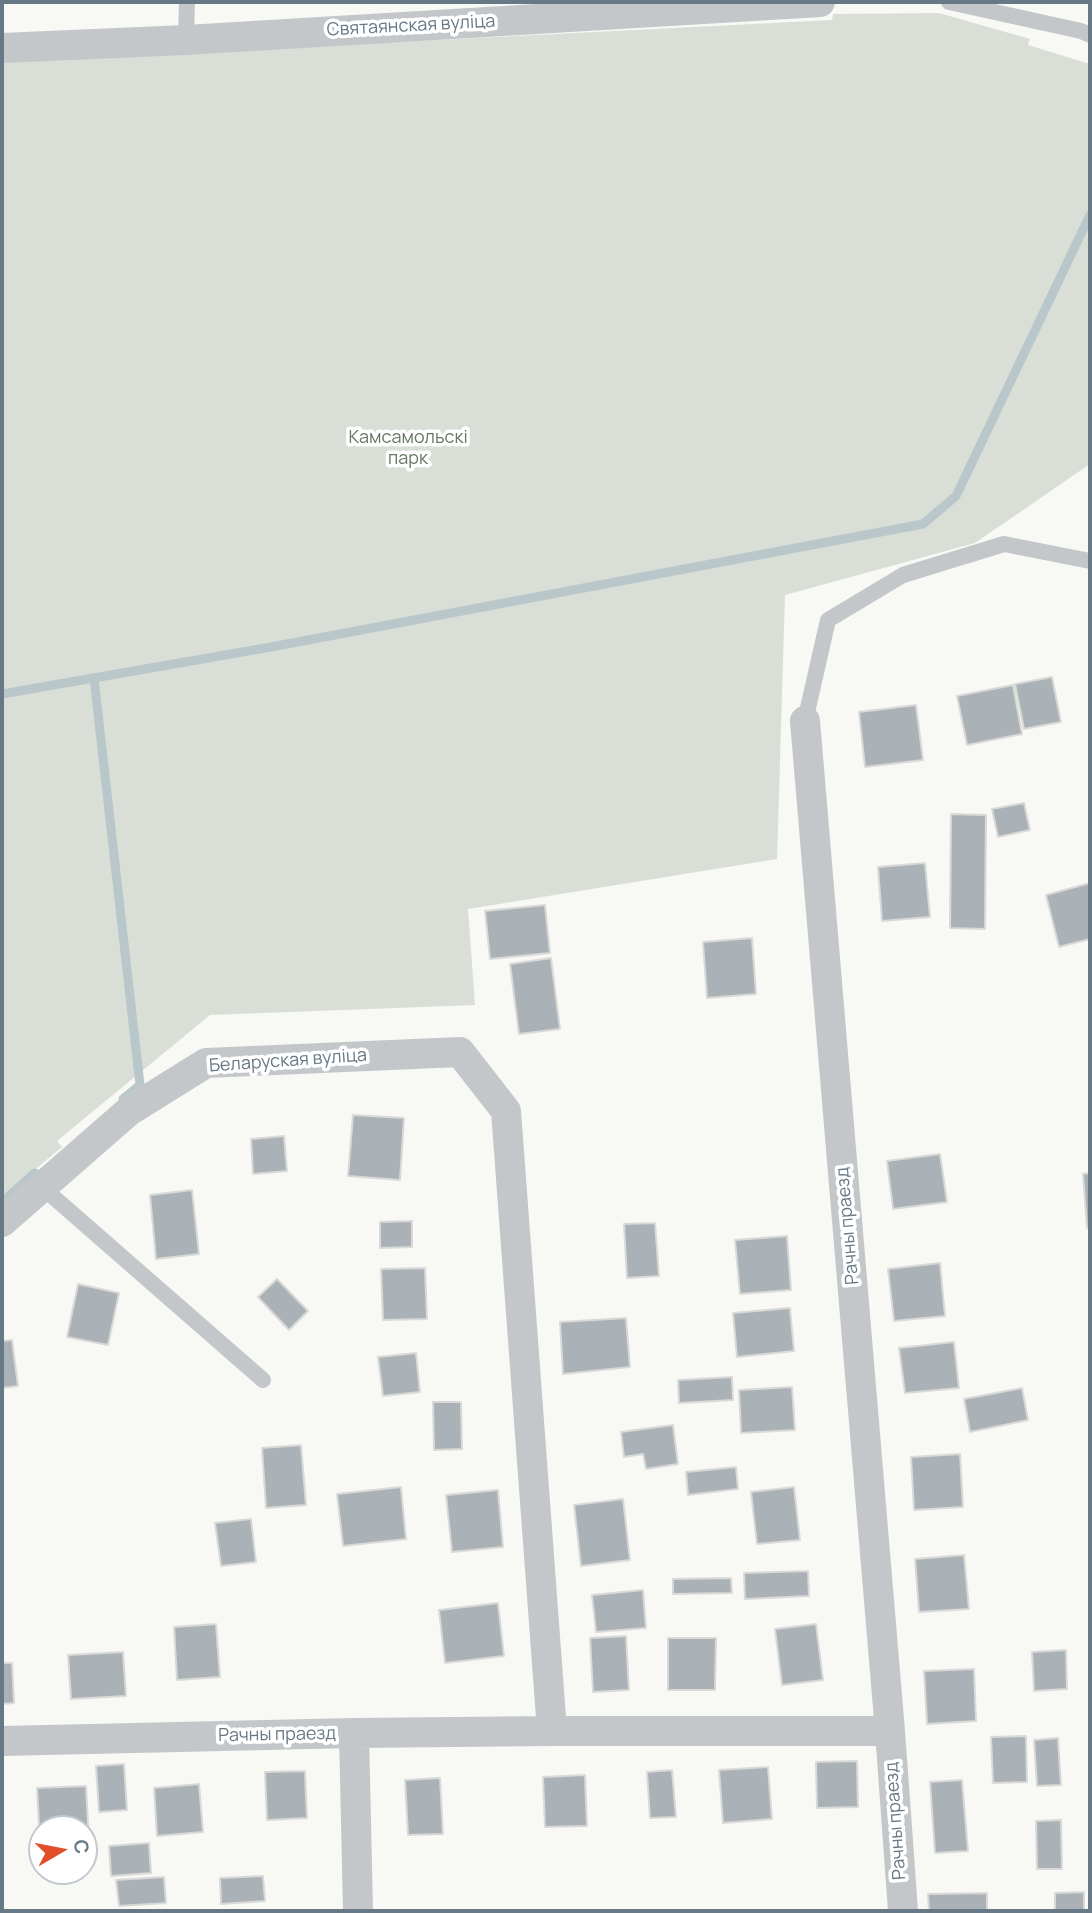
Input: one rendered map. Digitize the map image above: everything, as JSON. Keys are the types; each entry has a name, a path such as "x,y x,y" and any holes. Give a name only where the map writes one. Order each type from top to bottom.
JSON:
{"street":[{"name":"Святаянская вуліца","path":"2,48 186,40 820,2"},
{"name":"Рачны праезд","path":"805,721 903,1911"},
{"name":"Беларуская вуліца","path":"2,1222 130,1111 206,1063 460,1052 506,1111 552,1731"},
{"name":"Рачны праезд","path":"2,1741 354,1733 890,1731"},
{"path":"354,1733 358,1911"}],"lane":[{"path":"186,40 187,2"},
{"path":"949,2 1090,35"},
{"path":"805,721 828,620 903,575 1004,544 1090,561"},
{"path":"42,1188 263,1380"}],"green space":[{"name":"Камсамольскі парк","path":"939,13 1030,39 1028,45 1090,64 1090,464 975,543 785,595 777,859 468,909 475,1005 210,1015 57,1141 62,1147 2,1197 2,62 832,20 833,14"}],"building":[{"path":"1052,677 1061,722 1024,729 1015,684"},
{"path":"1013,685 1022,734 967,745 957,696"},
{"path":"916,705 923,760 865,767 859,712"},
{"path":"1024,803 1030,830 998,837 992,809"},
{"path":"951,814 986,815 985,929 950,928"},
{"path":"925,863 930,917 882,921 878,867"},
{"path":"1090,883 1090,939 1059,947 1046,895"},
{"path":"545,905 550,953 490,959 485,911"},
{"path":"752,938 756,994 707,998 703,942"},
{"path":"551,958 560,1029 519,1034 510,964"},
{"path":"353,1115 404,1118 400,1180 348,1176"},
{"path":"284,1136 287,1171 253,1174 251,1139"},
{"path":"940,1154 947,1202 893,1209 887,1161"},
{"path":"1090,1173 1090,1228 1087,1228 1083,1174"},
{"path":"192,1190 199,1254 156,1259 150,1195"},
{"path":"412,1221 412,1247 380,1248 380,1222"},
{"path":"655,1223 659,1276 627,1278 624,1224"},
{"path":"787,1236 791,1290 740,1294 735,1240"},
{"path":"940,1263 945,1316 894,1321 888,1269"},
{"path":"425,1268 427,1319 383,1320 381,1269"},
{"path":"277,1279 308,1311 289,1330 258,1297"},
{"path":"78,1284 119,1293 108,1345 67,1337"},
{"path":"790,1308 794,1351 737,1357 733,1313"},
{"path":"626,1318 630,1367 563,1374 560,1322"},
{"path":"12,1340 18,1386 2,1388 2,1341"},
{"path":"954,1342 959,1388 905,1393 899,1348"},
{"path":"416,1353 420,1392 383,1396 378,1357"},
{"path":"732,1377 733,1400 679,1403 678,1380"},
{"path":"792,1387 795,1430 741,1433 739,1390"},
{"path":"1022,1388 1028,1420 970,1432 964,1399"},
{"path":"433,1402 461,1402 462,1449 434,1450"},
{"path":"673,1425 678,1464 646,1469 643,1454 624,1457 621,1432"},
{"path":"301,1445 306,1505 266,1508 262,1448"},
{"path":"960,1454 963,1507 914,1510 911,1457"},
{"path":"736,1467 738,1489 688,1495 686,1472"},
{"path":"401,1487 406,1539 343,1546 337,1494"},
{"path":"794,1487 800,1540 757,1544 751,1492"},
{"path":"498,1490 503,1547 452,1552 446,1495"},
{"path":"623,1499 630,1560 581,1566 574,1505"},
{"path":"251,1519 256,1562 221,1566 215,1523"},
{"path":"964,1555 969,1609 919,1612 915,1559"},
{"path":"808,1571 809,1596 745,1599 744,1573"},
{"path":"731,1578 732,1593 673,1594 673,1579"},
{"path":"643,1590 646,1628 596,1632 592,1595"},
{"path":"498,1603 504,1656 445,1663 439,1610"},
{"path":"216,1624 220,1677 177,1680 174,1627"},
{"path":"816,1624 823,1680 782,1685 775,1629"},
{"path":"626,1636 629,1690 593,1692 590,1638"},
{"path":"668,1638 716,1638 715,1690 668,1690"},
{"path":"1066,1650 1067,1689 1034,1691 1032,1652"},
{"path":"123,1652 126,1696 71,1699 68,1655"},
{"path":"2,1663 12,1663 14,1703 2,1704"},
{"path":"974,1669 976,1721 927,1724 924,1671"},
{"path":"1026,1736 1027,1782 993,1783 991,1737"},
{"path":"1058,1738 1061,1785 1037,1786 1034,1740"},
{"path":"857,1761 858,1807 817,1808 816,1762"},
{"path":"124,1764 127,1810 99,1812 96,1766"},
{"path":"768,1767 772,1819 723,1823 719,1770"},
{"path":"672,1770 676,1817 650,1818 647,1772"},
{"path":"305,1771 307,1818 267,1820 265,1772"},
{"path":"585,1775 587,1826 545,1827 543,1777"},
{"path":"440,1778 443,1834 408,1835 405,1780"},
{"path":"962,1780 968,1851 935,1853 930,1782"},
{"path":"199,1784 203,1832 157,1836 154,1788"},
{"path":"86,1786 88,1815 38,1815 37,1788"},
{"path":"1061,1820 1062,1869 1037,1869 1036,1821"},
{"path":"149,1843 151,1873 111,1876 109,1846"},
{"path":"263,1876 265,1901 221,1904 220,1878"},
{"path":"164,1877 166,1903 119,1906 116,1880"},
{"path":"1084,1892 1084,1911 1055,1911 1055,1893"},
{"path":"987,1893 987,1911 929,1911 928,1894"}],"waterway":[{"path":"2,694 271,647 923,524 956,496 1090,215"},
{"path":"94,678 140,1085 123,1099"},
{"path":"2,1202 35,1173"}]}
